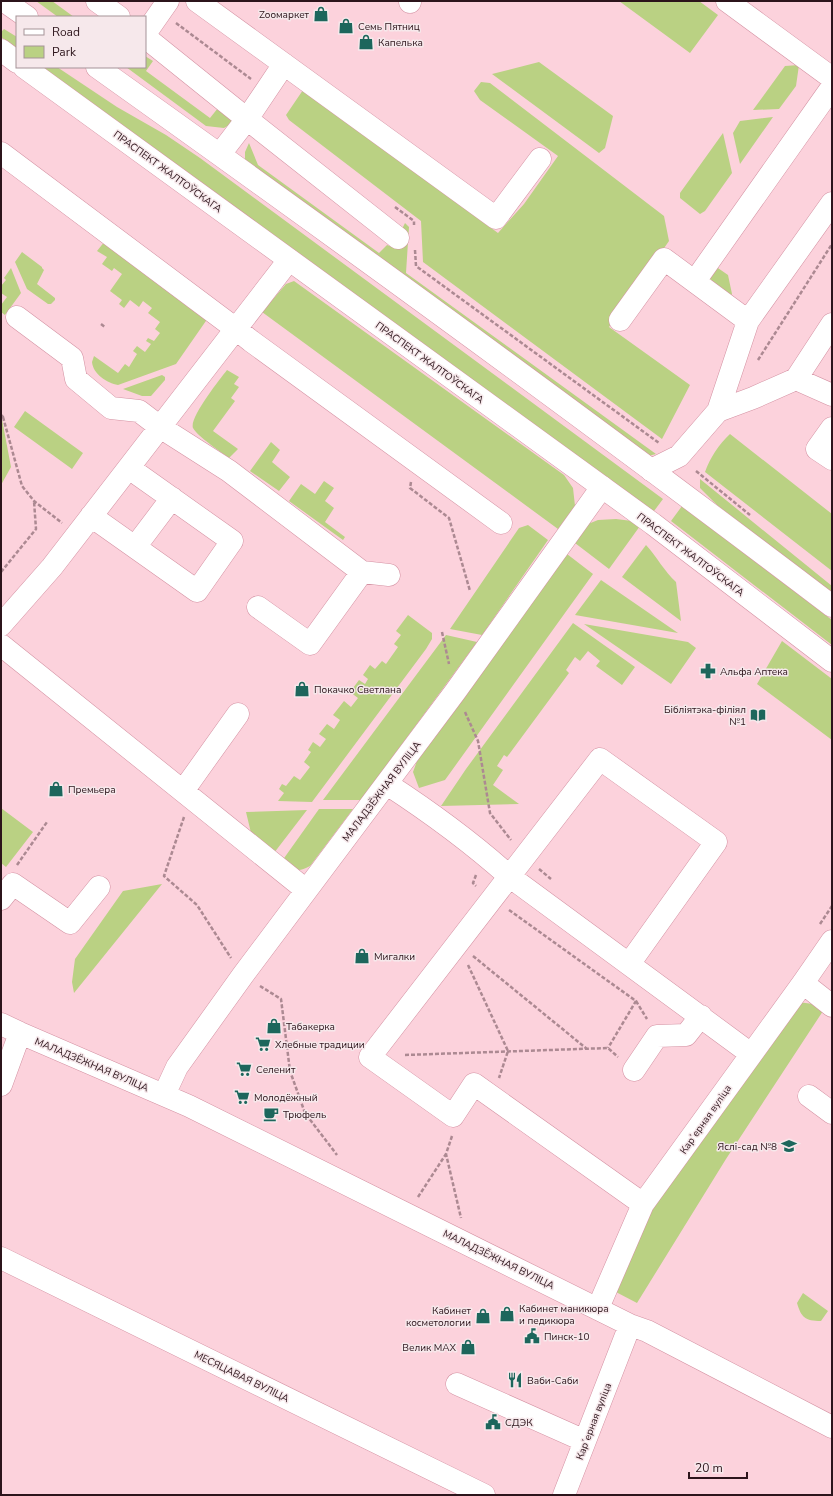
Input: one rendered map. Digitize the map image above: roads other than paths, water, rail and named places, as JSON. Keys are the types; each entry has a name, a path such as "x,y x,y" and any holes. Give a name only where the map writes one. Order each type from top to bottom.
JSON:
{"street":[{"path":"4,1 26,16"},
{"path":"97,1 118,16"},
{"path":"146,34 168,1"},
{"path":"197,1 496,218 540,159"},
{"path":"727,1 832,78"},
{"path":"1,18 16,16"},
{"path":"146,36 247,119 398,238"},
{"path":"1,50 16,61"},
{"path":"220,154 247,119 284,64"},
{"name":"ПРАСПЕКТ ЖАЛТОЎСКАГА","path":"25,68 653,524 832,661"},
{"path":"98,68 220,154 692,500 832,606"},
{"path":"695,281 832,87"},
{"path":"1,153 236,329 250,342 501,523"},
{"path":"651,470 679,456 718,410 748,321 832,203"},
{"path":"620,320 664,259 748,321"},
{"path":"1,625 52,567 289,260"},
{"path":"17,317 72,358 76,379 112,408 139,411 160,427 229,471 362,572 389,575"},
{"path":"718,410 754,398 796,379 832,324"},
{"path":"796,379 832,395"},
{"path":"832,428 817,449 832,460"},
{"path":"91,516 197,591 232,541 128,468"},
{"name":"МАЛАДЗЁЖНАЯ ВУЛІЦА","path":"164,1095 177,1067 243,975 455,692 602,487"},
{"path":"135,547 172,498"},
{"path":"258,607 310,644 362,572"},
{"path":"1,646 306,890"},
{"path":"183,791 238,714"},
{"path":"629,964 716,842 600,759 370,1057 454,1116 474,1084 643,1204"},
{"path":"387,784 428,810 484,854 509,876 751,1054"},
{"path":"1,899 13,884 70,923 99,887"},
{"name":"Карʼерная вуліца","path":"598,1308 643,1204 803,983 825,933"},
{"path":"803,983 832,1006"},
{"path":"634,1070 658,1036 686,1035 701,1016"},
{"name":"МАЛАДЗЁЖНАЯ ВУЛІЦА","path":"1,1024 20,1034 196,1110 630,1325 647,1331 832,1427"},
{"path":"1,1085 20,1034"},
{"path":"809,1096 832,1113"},
{"name":"МЕСЯЦАВАЯ ВУЛІЦА","path":"1,1258 484,1495"},
{"name":"Карʼерная вуліца","path":"564,1495 630,1325"},
{"path":"457,1384 585,1441"}],"place":[{"name":"Zooмаркет","path":"321,14"},
{"name":"Семь Пятниц","path":"346,26"},
{"name":"Капелька","path":"366,42"},
{"name":"Альфа Аптека","path":"708,671"},
{"name":"Покачко Светлана","path":"302,689"},
{"name":"Бібліятэка-філіял №1","path":"758,715"},
{"name":"Премьера","path":"56,789"},
{"name":"Мигалки","path":"362,956"},
{"name":"Табакерка","path":"274,1026"},
{"name":"Хлебные традиции","path":"263,1044"},
{"name":"Селенит","path":"244,1069"},
{"name":"Молодёжный","path":"242,1097"},
{"name":"Трюфель","path":"271,1114"},
{"name":"Яслі-сад №8","path":"789,1146"},
{"name":"Кабинет маникюра и педикюра","path":"507,1314"},
{"name":"Кабинет косметологии","path":"483,1316"},
{"name":"Пинск-10","path":"532,1336"},
{"name":"Велик МАХ","path":"468,1347"},
{"name":"Ваби-Саби","path":"515,1380"},
{"name":"СДЭК","path":"493,1422"}]}
